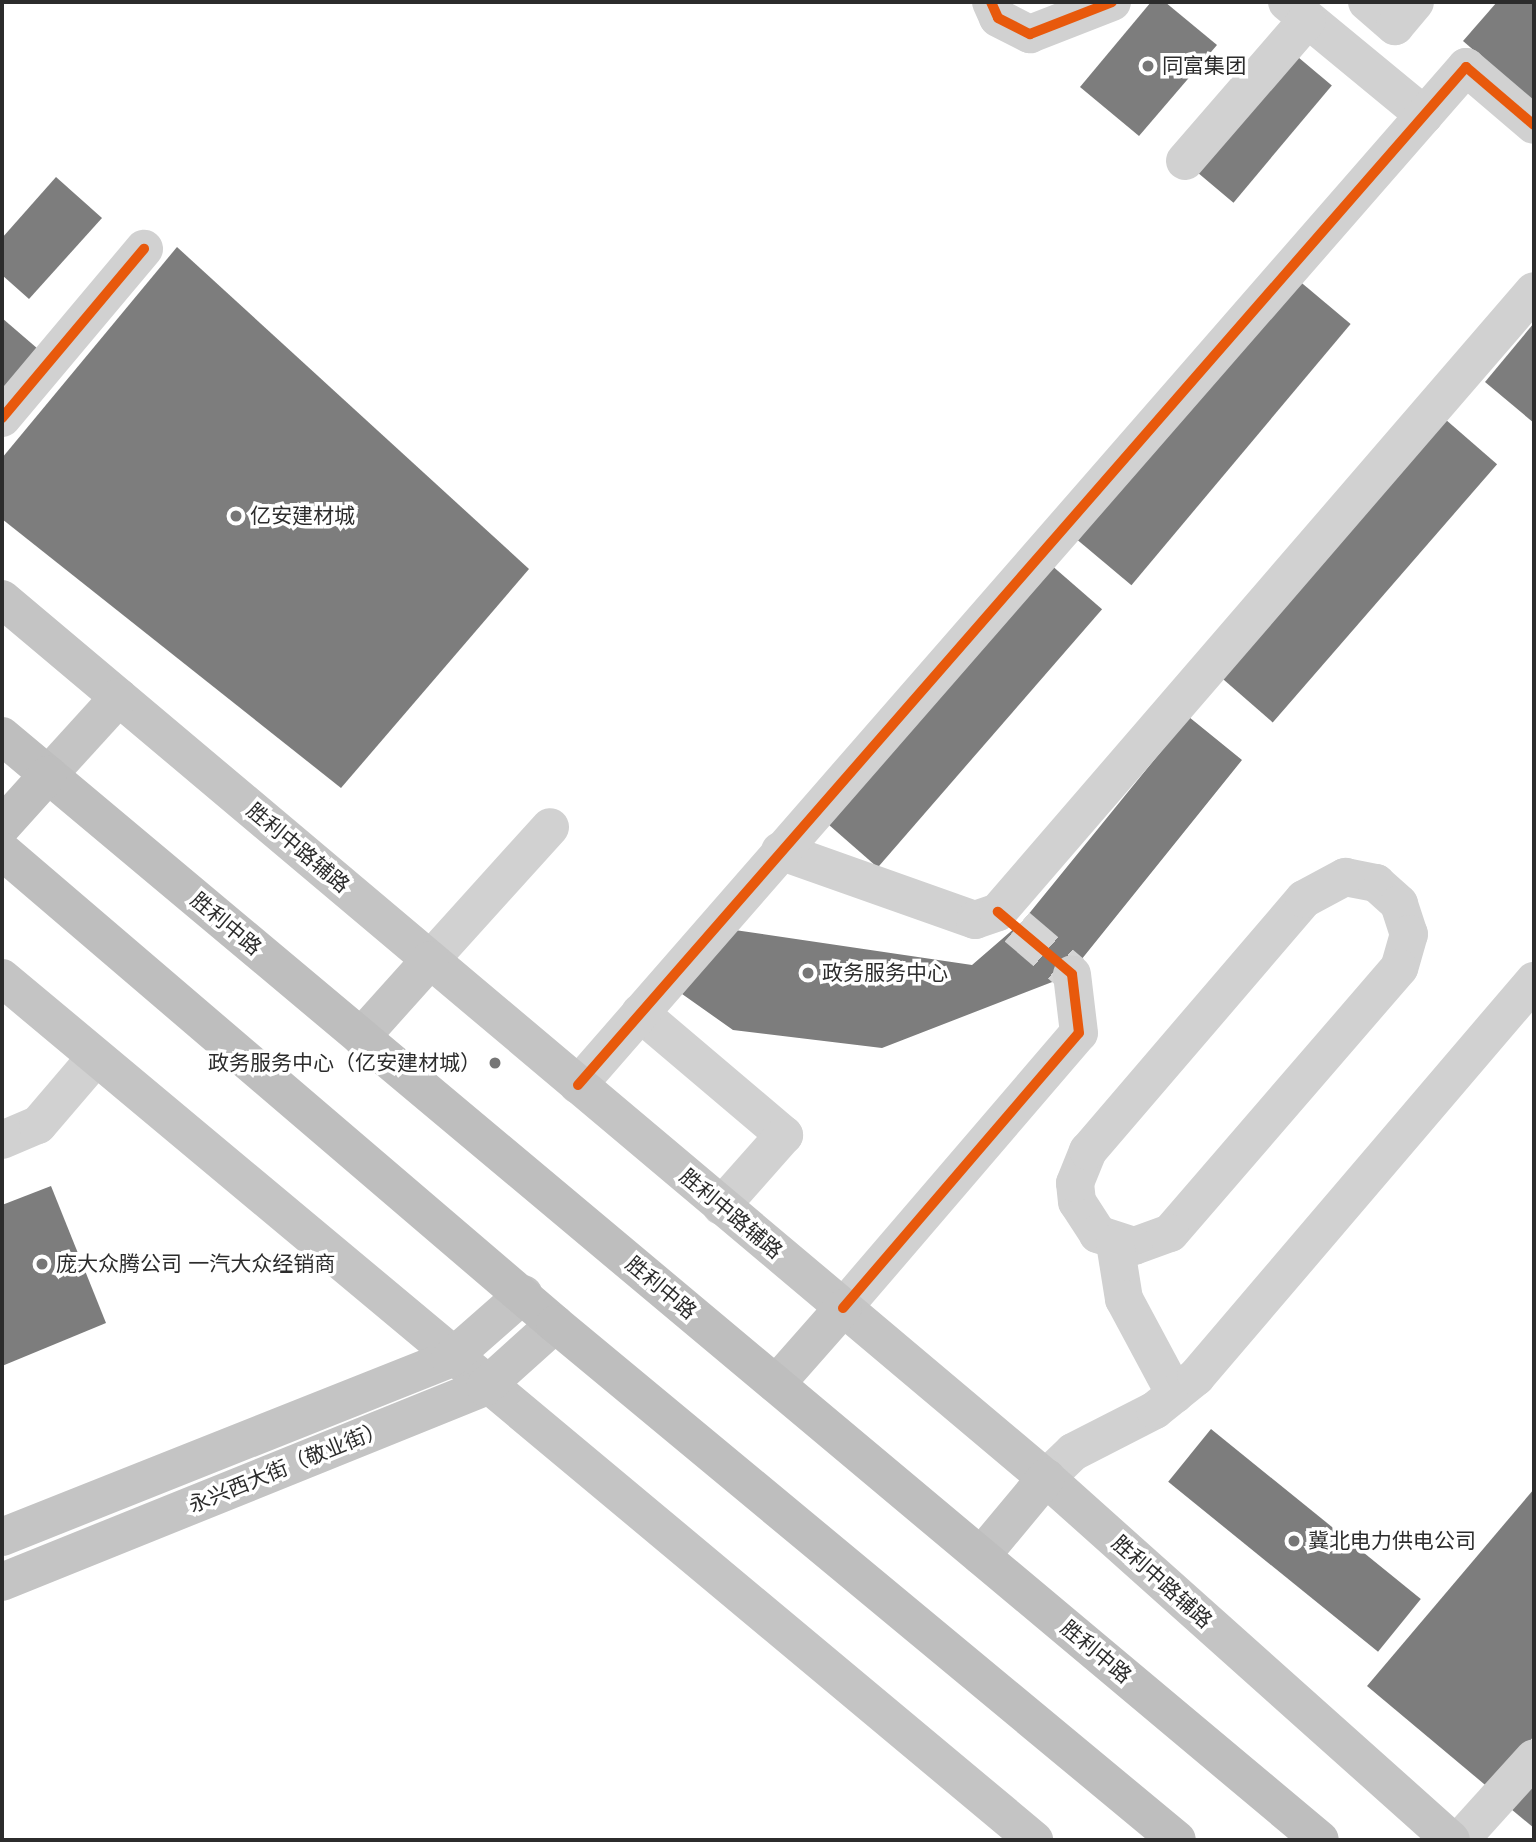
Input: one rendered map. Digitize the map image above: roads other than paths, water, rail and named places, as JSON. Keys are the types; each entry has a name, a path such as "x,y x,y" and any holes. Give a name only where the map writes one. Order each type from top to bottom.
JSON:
{"highway":[{"name":"胜利中路","path":"2,736 1320,1840"},
{"path":"2,826 48,775"},
{"path":"2,850 524,1294 555,1324 1177,1840"}],"main road":[{"name":"胜利中路辅路","path":"2,599 1046,1479 1451,1840"},
{"path":"48,775 119,697"},
{"path":"361,1037 430,960"},
{"path":"2,978 450,1359 1034,1840"},
{"name":"永兴西大街（敬业街）","path":"2,1538 450,1359 524,1294"},
{"path":"776,1384 843,1308"},
{"name":"永兴西大街（敬业街）","path":"2,1582 485,1387 555,1324"},
{"path":"981,1556 1046,1479"}],"street":[{"path":"991,2 998,18 1030,34 1112,2"},
{"path":"1367,2 1395,26 1415,2"},
{"path":"1185,161 1297,11 1424,115"},
{"path":"578,1085 780,850 1466,67 1534,125"},
{"path":"2,418 144,249"},
{"path":"780,850 975,920 1008,919 1534,291"},
{"path":"430,960 550,827"},
{"path":"1115,1243 1134,1246 1170,1233 1399,968 1409,934 1389,892 1361,878 1315,888 1088,1151 1075,1183 1077,1202 1091,1227 1115,1243 1128,1309 1175,1394"},
{"path":"843,1308 1079,1033 1072,974"},
{"path":"1046,1479 1073,1452 1175,1394 1534,981"},
{"path":"640,1013 784,1135 722,1206"},
{"path":"6,1133 38,1125 96,1058"},
{"path":"1460,1840 1534,1758"}],"tunnel":[{"path":"1017,927 1072,974"}],"place":[{"name":"同富集团","path":"1148,66"},
{"name":"亿安建材城","path":"236,516"},
{"name":"政务服务中心","path":"808,973"},
{"name":"政务服务中心（亿安建材城）","path":"495,1063"},
{"name":"庞大众腾公司 一汽大众经销商","path":"42,1264"},
{"name":"冀北电力供电公司","path":"1294,1541"}]}
